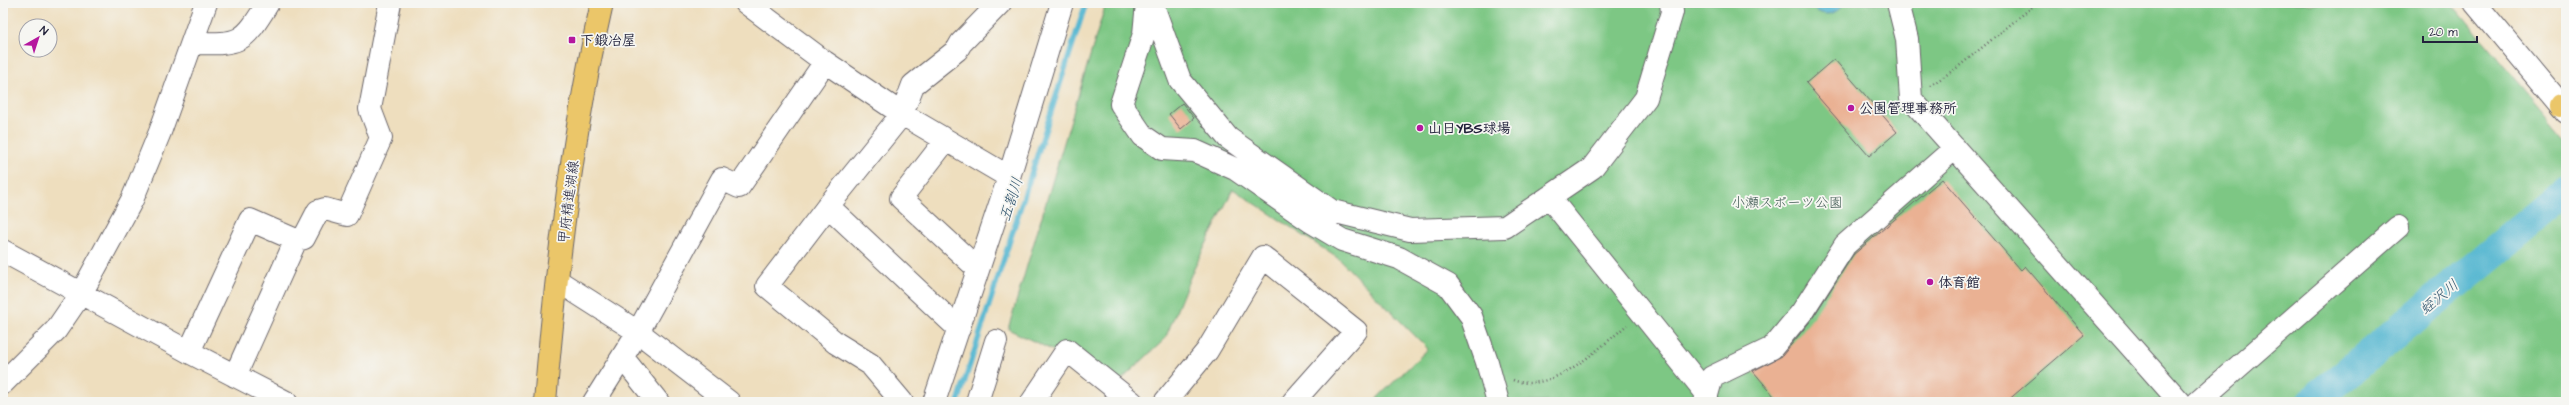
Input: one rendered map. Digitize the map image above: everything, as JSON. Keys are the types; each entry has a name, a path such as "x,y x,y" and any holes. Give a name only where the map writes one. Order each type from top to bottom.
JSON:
{"main road":[{"name":"甲府精進湖線","path":"545,402 558,280 577,131 602,3"}],"street":[{"path":"3,383 56,330 82,292 132,200 194,43 206,3"},
{"path":"194,43 229,44 242,39 253,28 268,3"},
{"path":"189,352 250,220 296,240 304,238 318,211 325,209 347,215 381,138 370,109 390,3"},
{"path":"746,3 825,62 902,114 1009,177"},
{"path":"902,402 870,364 836,343 767,286 828,206 902,114 914,84 957,50 961,42 1000,3"},
{"path":"934,402 960,329 978,269 1009,177 1062,3"},
{"path":"1147,3 1144,34 1121,104 1143,136 1162,149 1195,151 1235,169 1310,221 1342,240 1399,258 1448,285 1471,316 1487,362 1498,402"},
{"path":"1152,3 1180,80 1228,138 1332,211 1410,230 1505,227 1592,168 1646,98 1672,12 1671,3"},
{"path":"1898,3 1907,39 1911,99 2180,402"},
{"path":"2475,3 2564,108"},
{"path":"594,402 638,332 722,179 739,187 825,62"},
{"path":"946,140 901,198 978,269"},
{"path":"1706,398 1712,377 1772,348 1802,312 1845,245 1955,148"},
{"path":"1549,197 1642,312 1706,398"},
{"path":"828,206 960,329"},
{"path":"2198,402 2398,228"},
{"path":"235,376 296,240"},
{"path":"3,251 82,292 189,352 286,402"},
{"path":"1165,402 1207,351 1263,257 1356,330 1294,402"},
{"path":"558,280 638,332 729,402"},
{"path":"977,402 996,341"},
{"path":"1032,402 1068,350 1132,402"},
{"path":"622,358 658,402"}],"path":[{"path":"1911,99 1958,67 2037,3"},
{"path":"1487,362 1500,376 1520,383 1549,380 1584,361 1642,312"}],"green space":[{"name":"小瀬スポーツ公園","path":"1106,3 2452,3 2566,139 2566,402 1373,402 1428,349 1339,259 1233,189 1191,275 1165,339 1119,382 1008,329"}],"water":[{"path":"1810,3 1844,3 1841,8 1827,14 1813,8"}],"building":[{"name":"公園管理事務所","path":"1834,59 1897,132 1869,156 1806,83"},
{"path":"1182,103 1194,118 1181,129 1169,114"},
{"name":"体育館","path":"1942,179 2021,270 2025,266 2084,335 2006,402 1779,402 1753,371 1782,356 1812,319 1853,255"}],"waterway":[{"name":"五割川","path":"958,402 1086,3"},
{"name":"蛭沢川","path":"2312,402 2566,192"}],"place":[{"name":"下鍛冶屋","path":"572,40"},
{"name":"公園管理事務所","path":"1851,108"},
{"name":"山日YBS球場","path":"1420,128"},
{"name":"体育館","path":"1930,282"}]}
